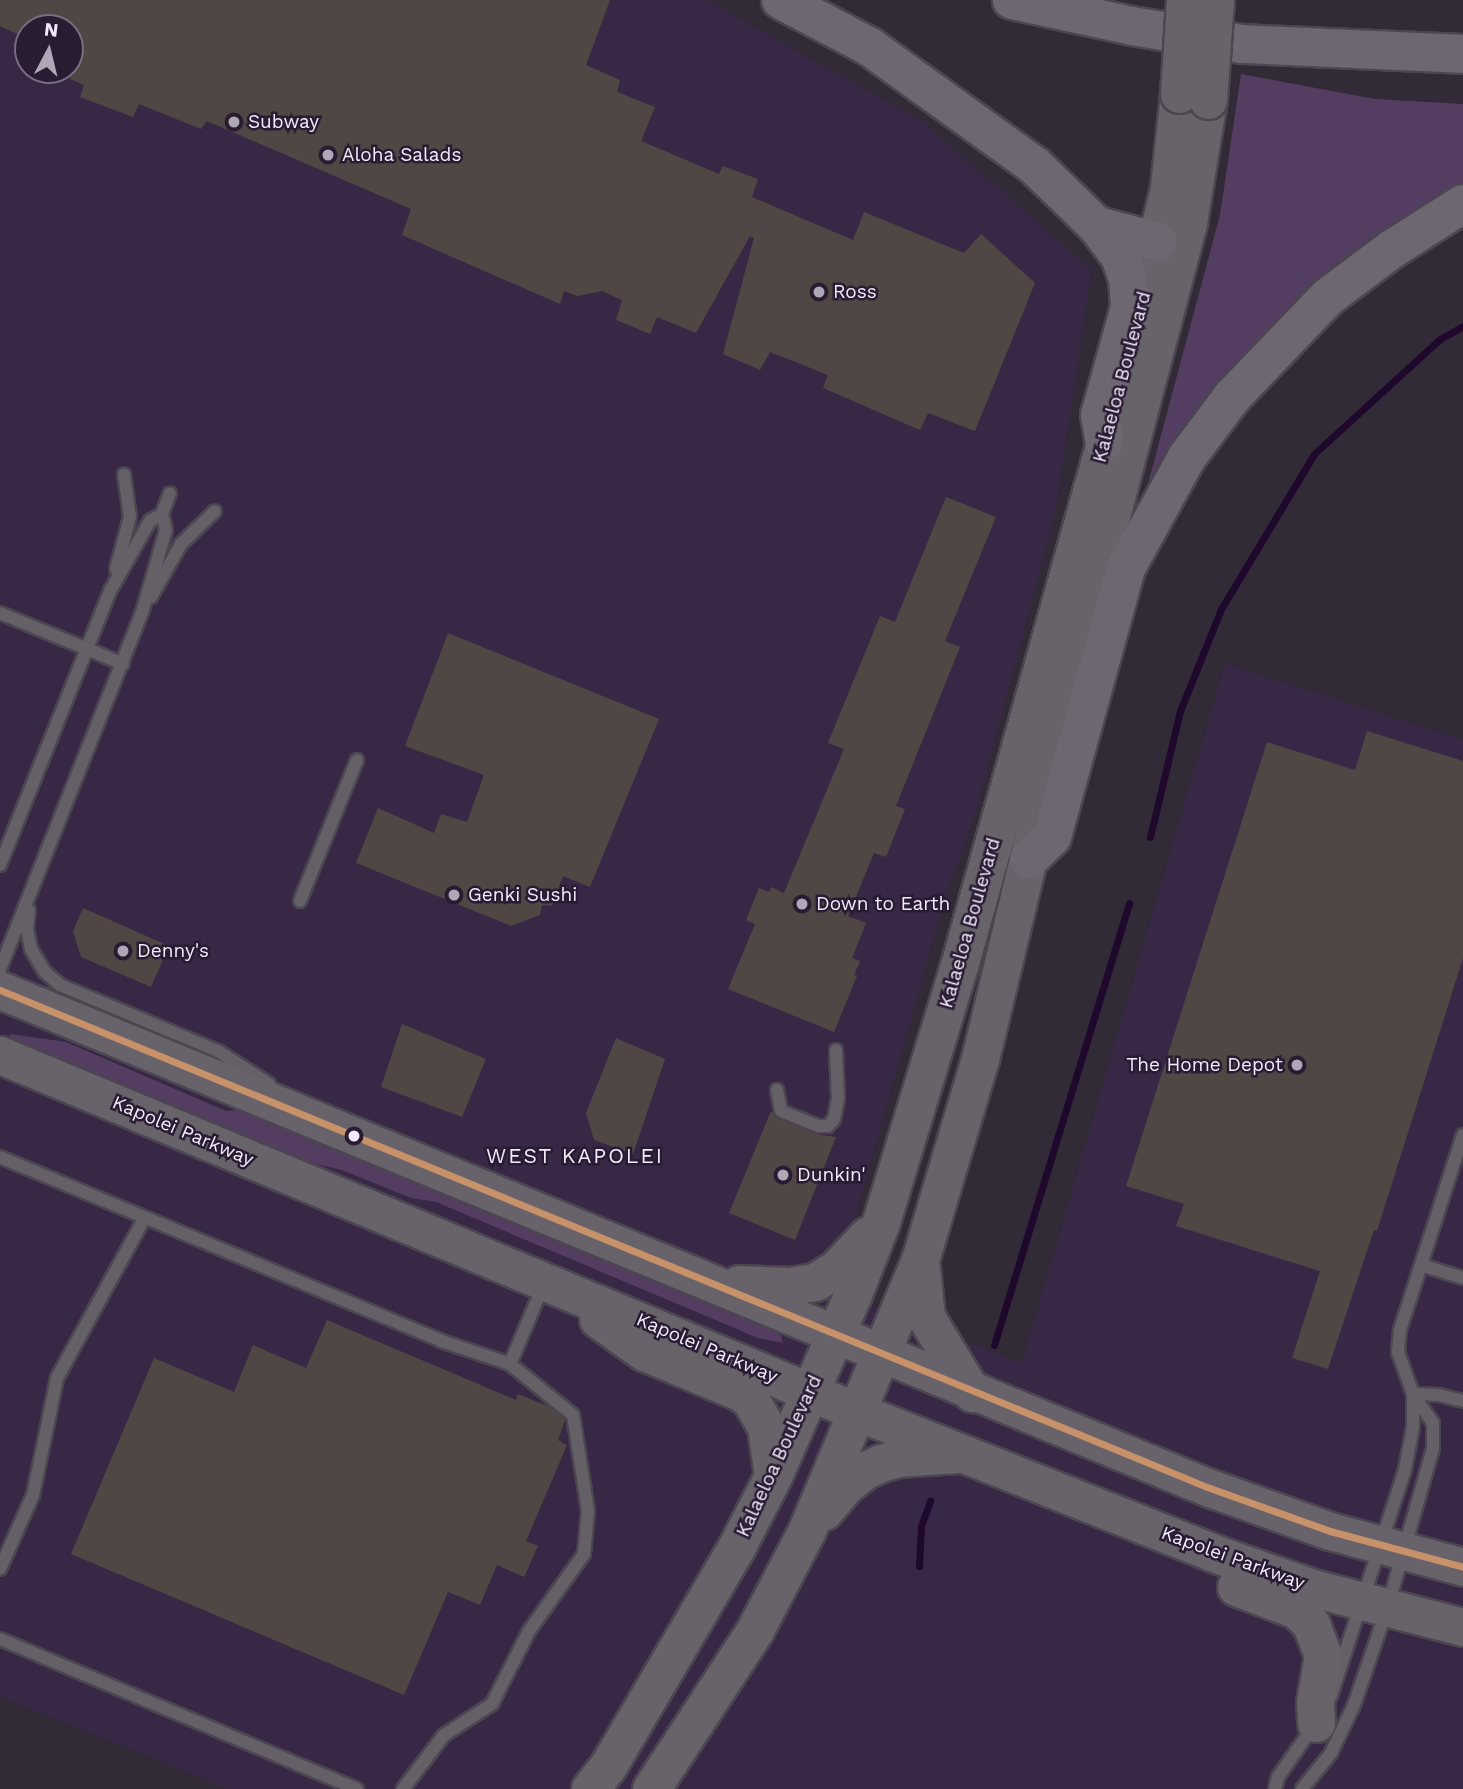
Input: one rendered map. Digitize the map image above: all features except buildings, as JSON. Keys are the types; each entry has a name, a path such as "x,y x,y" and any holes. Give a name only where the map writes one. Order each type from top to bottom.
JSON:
{"highway":[{"path":"781,0 870,47 928,86 1035,166 1097,226 1119,256 1128,279 1130,307 1100,415 1105,442"},
{"path":"1012,0 1132,26 1242,44 1463,54"},
{"path":"1242,44 1318,67 1463,80"},
{"path":"1029,859 1052,838 1126,568 1187,457 1232,397 1328,297 1392,249 1463,204"},
{"path":"1097,226 1158,242"}],"main road":[{"name":"Kalaeloa Boulevard","path":"651,1789 755,1630 807,1530 920,1260 980,1059 1102,547 1188,222 1194,97 1185,0"},
{"name":"Kalaeloa Boulevard","path":"590,1789 608,1766 692,1626 773,1476 835,1335 880,1222 959,966 1105,442 1158,242 1215,0"},
{"path":"0,990 1207,1488 1393,1550 1463,1567"},
{"name":"Kapolei Parkway","path":"0,1055 858,1412 1216,1554 1375,1605 1463,1627"},
{"path":"695,1276 758,1287 815,1282 837,1268 880,1222"},
{"path":"920,1260 926,1317 972,1393"},
{"path":"546,1281 644,1352 740,1392 750,1399 766,1427 773,1476"},
{"path":"807,1530 846,1485 865,1470 898,1458 968,1454"},
{"path":"1076,1498 1120,1542 1297,1610 1311,1624 1322,1655 1315,1702 1316,1723"}],"lane":[{"path":"0,865 110,591 131,517 124,474"},
{"path":"0,969 30,900 144,609 166,530 162,514 170,493"},
{"path":"144,609 181,544 215,512"},
{"path":"110,591 150,521 162,514"},
{"path":"0,613 124,664"},
{"path":"300,901 358,760"},
{"path":"30,900 27,930 32,949 45,972 60,985 218,1051 340,1129"},
{"path":"777,1090 781,1111 818,1126 828,1126 834,1119 838,1098 836,1051"},
{"path":"1302,1789 1331,1753 1343,1731 1375,1605 1393,1550 1433,1450 1433,1423 1413,1394 1398,1352 1400,1330 1463,1135"},
{"path":"0,1157 441,1341 510,1364 573,1415 588,1511 584,1554 529,1631 492,1704 444,1735 403,1789"},
{"path":"1,1564 33,1495 58,1378 145,1219"},
{"path":"1421,1265 1463,1278"},
{"path":"510,1364 546,1281"},
{"path":"1413,1394 1439,1395 1463,1401"},
{"path":"1275,1789 1278,1777 1316,1723 1375,1605 1393,1550 1413,1427 1413,1394"},
{"path":"0,1639 357,1789"}],"shaded area":[{"path":"0,0 706,0 923,122 1091,270 1055,513 974,817 947,890 852,1228 811,1268 778,1270 1022,1363 1225,664 1463,740 1463,1789 229,1789 0,1696"},
{"path":"1241,74 1375,99 1463,104 1463,199 1413,227 1137,525 1220,215"},
{"path":"11,1034 66,1042 226,1111 249,1109 779,1328 783,1343 758,1338 436,1202 411,1198 342,1170 308,1162 37,1052 9,1039"}],"waterway":[{"path":"1150,837 1180,711 1221,609 1314,454 1440,339 1463,326"},
{"path":"994,1345 1129,903"},
{"path":"919,1566 921,1526 930,1501"}],"transit line":[{"path":"0,990 1207,1487 1330,1531 1463,1567"}],"place":[{"name":"Subway","path":"234,122"},
{"name":"Aloha Salads","path":"328,155"},
{"name":"Ross","path":"819,292"},
{"name":"Genki Sushi","path":"454,895"},
{"name":"Down to Earth","path":"802,904"},
{"name":"Denny's","path":"123,951"},
{"name":"The Home Depot","path":"1297,1065"},
{"name":"Dunkin'","path":"783,1175"}],"district":[{"name":"WEST KAPOLEI","path":"575,1156"}]}
